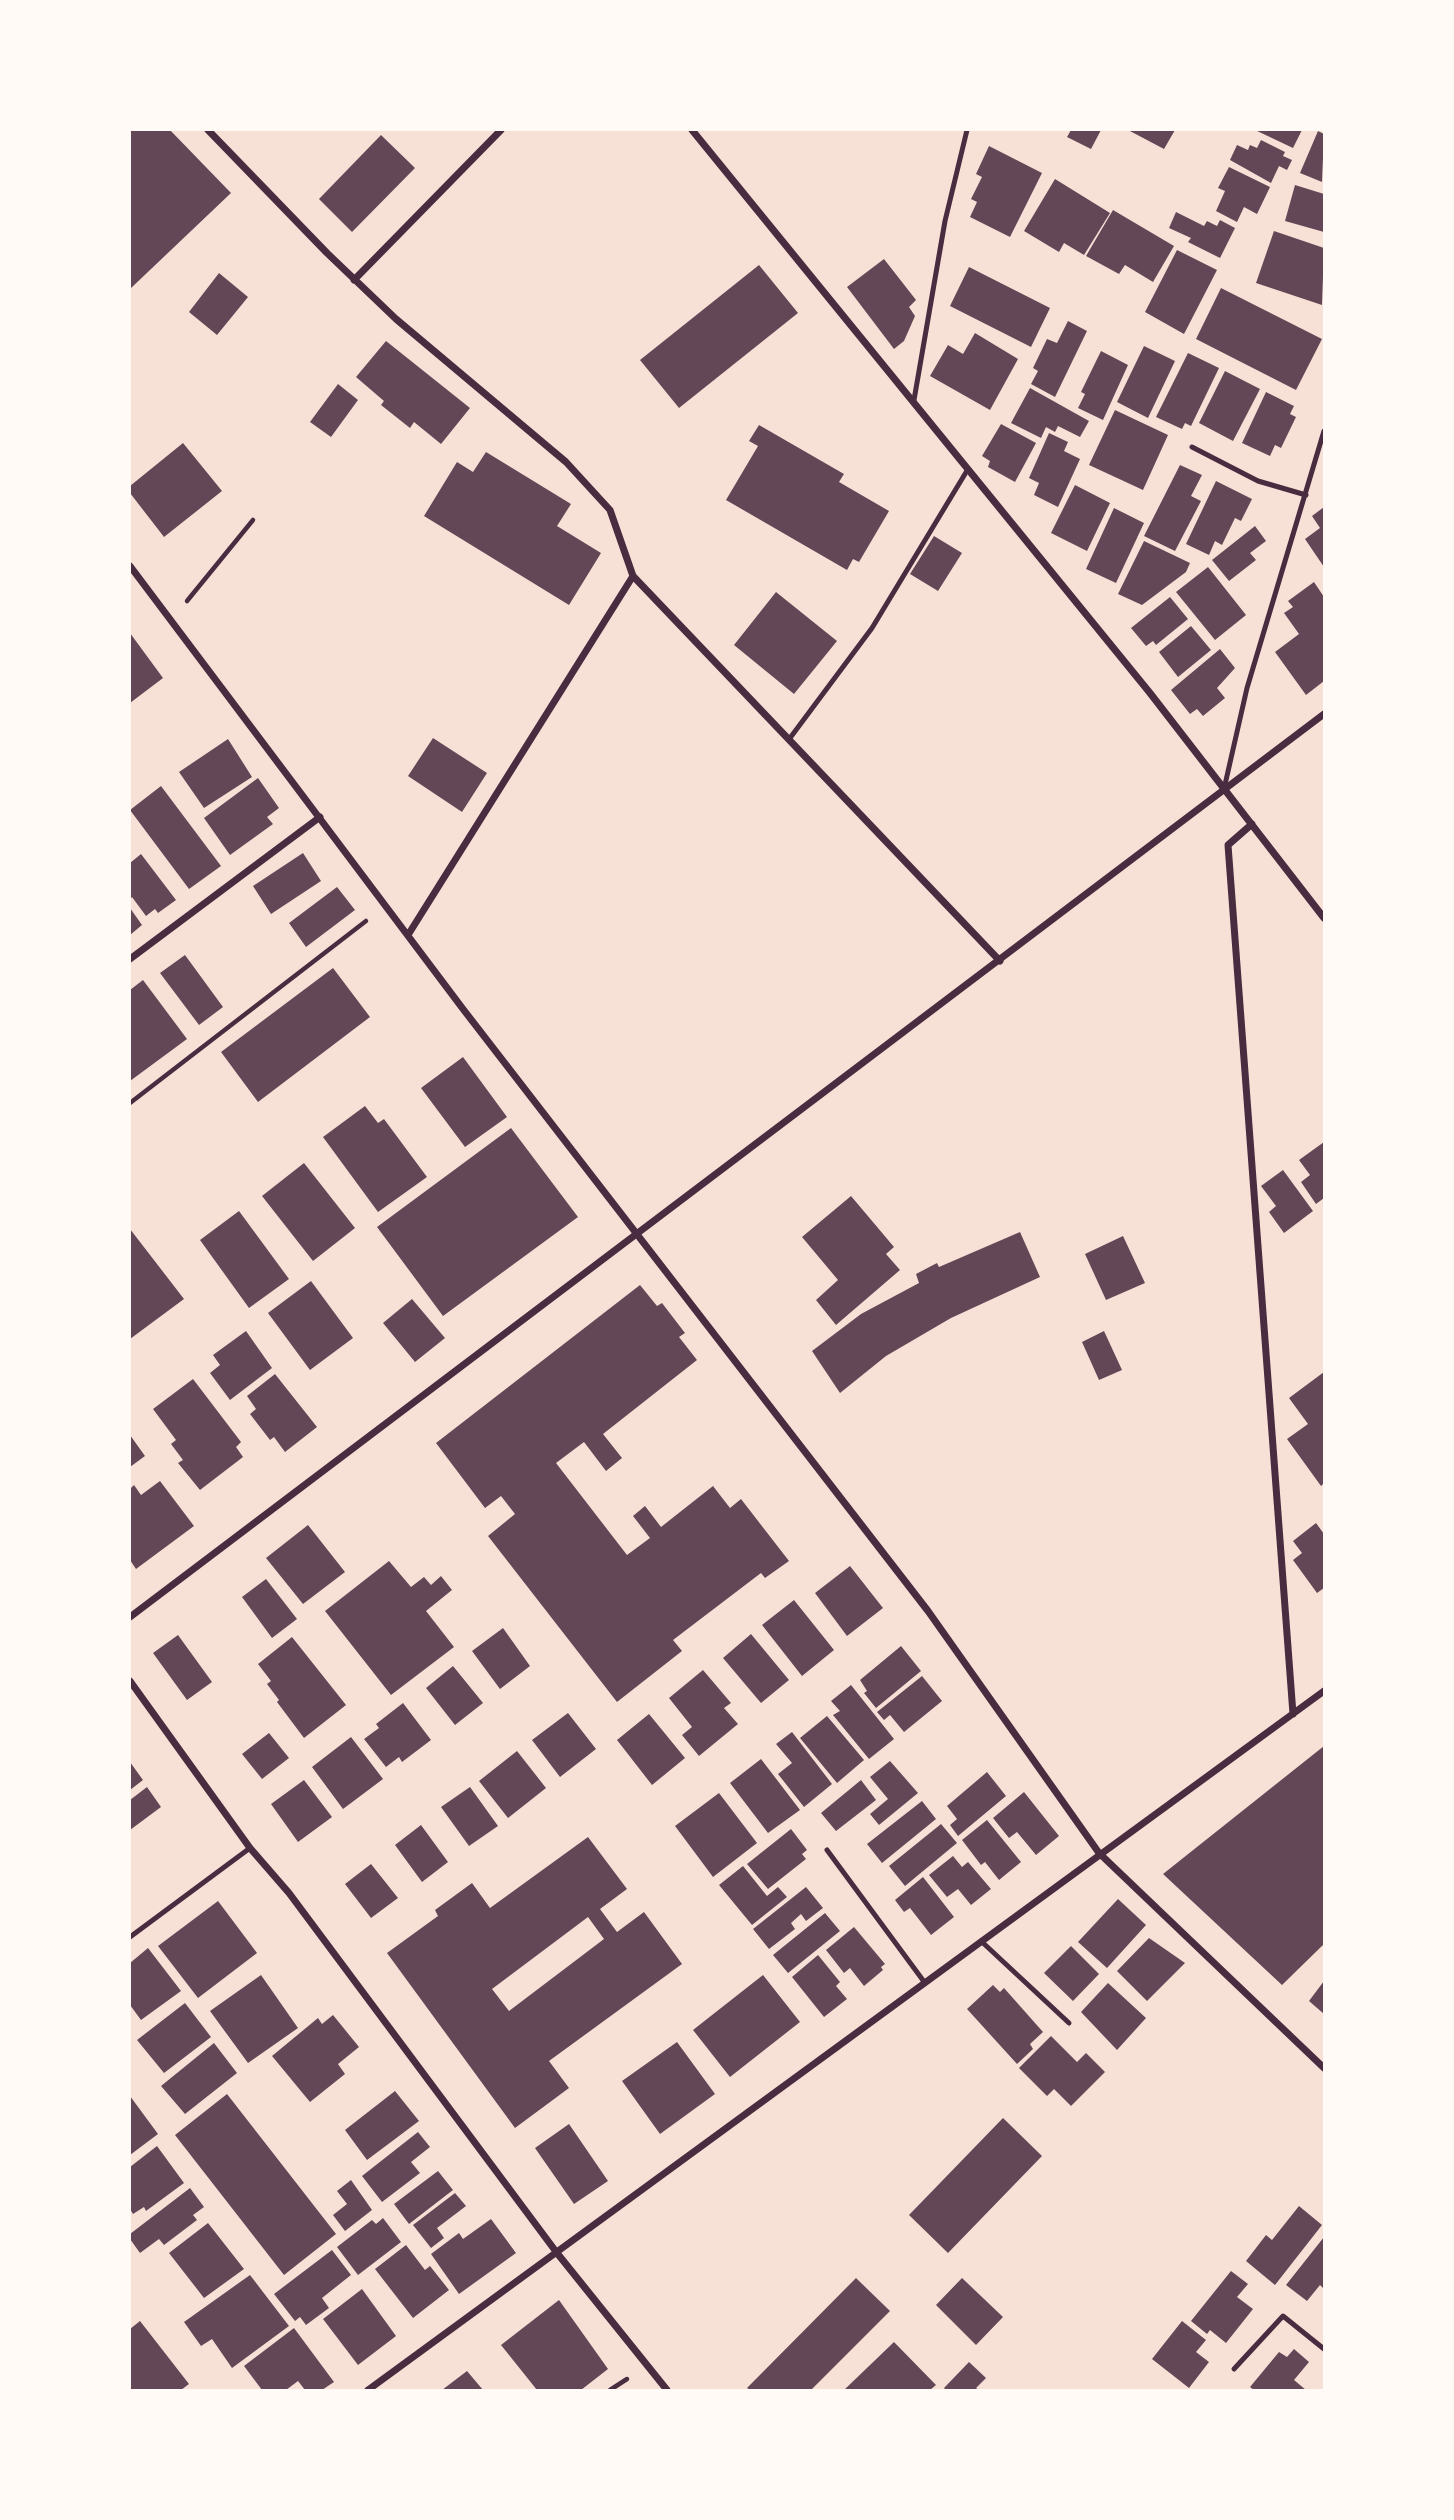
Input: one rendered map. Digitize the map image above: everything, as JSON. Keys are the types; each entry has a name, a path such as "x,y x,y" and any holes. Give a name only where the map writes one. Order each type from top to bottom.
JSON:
{"street":[{"path":"208,130 354,280 575,472 610,510 633,576 1000,961"},
{"path":"354,280 501,130"},
{"path":"692,130 1150,693 1325,918"},
{"path":"130,566 408,935 928,1611 1099,1853 1325,2068"},
{"path":"408,935 633,576"},
{"path":"130,1615 639,1234 1325,714"},
{"path":"130,959 320,817"},
{"path":"1252,824 1228,845 1293,1714"},
{"path":"130,1681 250,1848 289,1893 557,2253 667,2390"},
{"path":"368,2390 1099,1853 1325,1691"}],"lane":[{"path":"914,400 945,222 967,130"},
{"path":"1224,791 1247,688 1325,431"},
{"path":"1192,447 1258,481 1306,495"},
{"path":"790,738 872,628 968,469"},
{"path":"130,1937 250,1848"},
{"path":"827,1850 925,1983"},
{"path":"981,1941 1069,2023"},
{"path":"1234,2369 1283,2316 1325,2349"}],"path":[{"path":"171,621 253,520"},
{"path":"130,1103 386,906"}],"building":[{"path":"130,130 170,130 231,193 130,289"},
{"path":"1071,130 1101,130 1091,149 1067,137"},
{"path":"1128,130 1175,130 1164,149"},
{"path":"1255,130 1302,130 1293,148"},
{"path":"1318,131 1324,134 1322,182 1300,173"},
{"path":"381,135 415,168 352,232 319,199"},
{"path":"1261,140 1285,152 1283,156 1292,160 1287,170 1279,166 1271,183 1230,160 1237,145 1248,150 1250,145 1257,148"},
{"path":"989,146 1042,173 1010,237 970,217 977,202 971,199 982,177 976,174"},
{"path":"1229,167 1270,187 1257,214 1244,207 1237,222 1216,211 1225,191 1218,188"},
{"path":"1055,179 1110,213 1084,255 1064,243 1059,252 1024,231"},
{"path":"1295,185 1324,194 1324,232 1285,221"},
{"path":"1113,210 1174,246 1153,282 1125,265 1119,274 1086,256"},
{"path":"1176,212 1204,226 1207,221 1217,226 1220,220 1235,228 1220,258 1188,242 1191,238 1169,228"},
{"path":"1274,231 1324,248 1322,305 1256,283"},
{"path":"1177,250 1217,270 1184,334 1145,312"},
{"path":"884,259 916,300 909,307 915,316 904,341 894,349 847,287"},
{"path":"759,265 798,313 679,408 640,360"},
{"path":"969,267 1050,308 1031,347 950,306"},
{"path":"219,273 248,297 217,335 189,312"},
{"path":"1221,288 1322,339 1296,390 1196,339"},
{"path":"1068,321 1087,331 1055,397 1031,384 1038,371 1033,368 1047,339 1057,343"},
{"path":"975,333 1018,359 990,410 930,376 948,345 963,354"},
{"path":"386,341 470,408 441,444 414,422 410,428 381,405 384,401 356,377"},
{"path":"1144,346 1175,361 1148,418 1117,402"},
{"path":"1101,351 1128,365 1103,420 1078,408 1085,394 1081,392"},
{"path":"1188,353 1219,368 1191,426 1185,423 1182,429 1156,417"},
{"path":"1225,371 1260,389 1233,441 1199,423"},
{"path":"338,384 358,400 331,437 310,422"},
{"path":"1030,388 1089,421 1080,437 1058,426 1055,432 1046,427 1041,438 1011,423"},
{"path":"1266,392 1294,406 1290,414 1296,417 1281,448 1275,445 1270,456 1242,443"},
{"path":"1115,410 1168,435 1143,490 1089,465"},
{"path":"1001,424 1036,443 1015,482 988,467 990,461 982,456"},
{"path":"759,425 844,474 839,482 889,511 859,562 853,559 847,570 726,500 758,446 749,441"},
{"path":"1049,433 1068,442 1064,451 1080,459 1058,507 1034,495 1039,483 1029,478"},
{"path":"183,443 222,491 164,537 130,493 130,486"},
{"path":"486,452 571,504 557,526 601,553 569,605 424,516 457,462 473,472"},
{"path":"1180,465 1202,475 1191,496 1201,501 1175,551 1144,536"},
{"path":"1216,481 1252,499 1241,521 1235,518 1222,545 1215,541 1209,555 1186,544"},
{"path":"1075,485 1110,503 1087,551 1051,533"},
{"path":"1324,507 1324,567 1305,539 1320,528 1312,516"},
{"path":"1114,508 1144,523 1116,583 1086,569"},
{"path":"1255,526 1266,541 1250,553 1256,560 1229,581 1212,560"},
{"path":"934,536 962,553 938,591 910,574"},
{"path":"1144,541 1190,563 1186,572 1142,605 1118,594"},
{"path":"1208,567 1246,615 1215,640 1176,592"},
{"path":"1314,582 1324,597 1324,681 1306,695 1275,652 1299,634 1284,613 1293,607 1288,601"},
{"path":"776,592 837,641 794,694 734,645"},
{"path":"1170,597 1188,619 1156,645 1153,641 1146,646 1131,628"},
{"path":"1191,626 1211,650 1178,677 1159,652"},
{"path":"130,633 163,678 130,703"},
{"path":"1220,649 1235,668 1217,688 1225,698 1203,716 1197,709 1190,714 1171,690"},
{"path":"433,738 487,773 462,812 408,776"},
{"path":"228,739 252,777 204,808 179,772"},
{"path":"258,778 279,808 267,817 273,824 230,855 204,818"},
{"path":"161,786 221,866 189,889 130,810"},
{"path":"303,853 321,881 271,914 253,886"},
{"path":"141,854 176,900 158,913 155,909 146,916 132,897 130,900 130,863"},
{"path":"337,887 355,910 306,947 289,923"},
{"path":"130,908 142,925 130,935"},
{"path":"185,955 223,1007 199,1025 160,973"},
{"path":"333,968 370,1017 258,1102 221,1052"},
{"path":"143,980 187,1039 130,1081 130,990"},
{"path":"463,1057 507,1117 465,1147 421,1088"},
{"path":"365,1106 378,1123 384,1119 427,1177 378,1212 323,1137"},
{"path":"511,1128 578,1217 443,1316 377,1227"},
{"path":"1324,1142 1324,1198 1316,1204 1301,1182 1310,1175 1299,1160"},
{"path":"304,1163 355,1228 313,1261 262,1196"},
{"path":"1283,1170 1313,1211 1284,1233 1269,1212 1276,1206 1261,1186"},
{"path":"851,1196 894,1247 886,1254 900,1270 836,1325 816,1300 838,1280 802,1237"},
{"path":"239,1211 289,1279 249,1308 200,1240"},
{"path":"130,1229 184,1299 130,1339"},
{"path":"1020,1232 1040,1277 951,1318 886,1356 840,1393 812,1351 861,1314 919,1283 916,1274 937,1263 939,1267"},
{"path":"1123,1236 1145,1283 1106,1300 1085,1254"},
{"path":"311,1281 353,1338 310,1370 268,1313"},
{"path":"640,1285 657,1306 662,1303 685,1333 679,1337 697,1360 603,1434 622,1458 606,1471 584,1442 556,1463 627,1555 650,1538 633,1516 645,1506 661,1527 713,1486 730,1508 741,1499 789,1561 765,1578 761,1573 673,1640 682,1651 617,1702 488,1536 515,1514 501,1496 485,1508 436,1443"},
{"path":"412,1299 445,1338 415,1362 383,1323"},
{"path":"246,1331 272,1368 230,1400 210,1373 220,1365 213,1355"},
{"path":"1104,1331 1122,1370 1099,1380 1082,1342"},
{"path":"1324,1372 1324,1483 1321,1486 1287,1439 1308,1424 1289,1398"},
{"path":"275,1374 317,1427 285,1452 274,1437 270,1440 250,1414 256,1409 247,1396"},
{"path":"193,1379 241,1442 236,1447 243,1457 200,1490 178,1463 183,1460 171,1444 176,1440 153,1409"},
{"path":"130,1435 145,1456 130,1467"},
{"path":"160,1481 194,1526 136,1569 130,1560 130,1489 134,1485 141,1495"},
{"path":"1316,1523 1324,1534 1324,1588 1317,1593 1293,1560 1302,1553 1293,1541"},
{"path":"308,1525 345,1572 303,1604 266,1558"},
{"path":"389,1561 411,1587 424,1577 431,1585 441,1576 452,1590 426,1611 454,1647 391,1695 325,1611"},
{"path":"850,1566 883,1608 847,1636 815,1593"},
{"path":"266,1579 297,1619 272,1638 242,1597"},
{"path":"794,1600 834,1650 802,1676 762,1625"},
{"path":"503,1628 530,1666 500,1689 472,1651"},
{"path":"751,1634 789,1680 761,1703 723,1658"},
{"path":"178,1635 212,1682 187,1700 153,1653"},
{"path":"292,1637 346,1705 304,1738 277,1702 279,1700 267,1684 271,1681 258,1664"},
{"path":"901,1646 921,1671 876,1708 864,1693 867,1691 860,1680"},
{"path":"453,1666 483,1703 455,1725 426,1688"},
{"path":"703,1670 731,1703 724,1708 738,1724 699,1756 682,1735 692,1727 669,1698"},
{"path":"922,1676 942,1701 904,1732 890,1715 884,1720 877,1712"},
{"path":"851,1685 894,1739 869,1759 833,1715 840,1711 831,1701"},
{"path":"403,1703 431,1740 402,1762 399,1757 386,1767 364,1739 379,1728 376,1724"},
{"path":"568,1713 596,1749 560,1777 532,1740"},
{"path":"649,1714 685,1758 652,1785 617,1740"},
{"path":"827,1716 864,1760 837,1783 800,1738"},
{"path":"792,1732 832,1784 804,1807 778,1774 792,1763 776,1744"},
{"path":"269,1733 289,1758 262,1779 242,1754"},
{"path":"351,1737 383,1779 343,1809 312,1767"},
{"path":"1324,1746 1324,1944 1282,1985 1163,1874"},
{"path":"517,1751 546,1788 508,1818 479,1781"},
{"path":"761,1759 800,1810 768,1833 730,1783"},
{"path":"890,1761 918,1793 879,1825 870,1814 888,1799 870,1777"},
{"path":"130,1762 143,1780 130,1790"},
{"path":"987,1772 1006,1796 958,1836 950,1825 957,1819 947,1806"},
{"path":"304,1780 332,1817 298,1842 271,1804"},
{"path":"861,1780 876,1800 836,1831 821,1813"},
{"path":"147,1787 161,1807 130,1830 130,1800"},
{"path":"470,1787 498,1826 469,1846 441,1807"},
{"path":"1024,1792 1059,1836 1036,1855 1017,1832 1009,1838 993,1818"},
{"path":"719,1793 757,1843 713,1877 675,1826"},
{"path":"922,1801 936,1819 882,1863 867,1844"},
{"path":"987,1820 1021,1862 999,1880 985,1862 981,1865 962,1840"},
{"path":"941,1824 957,1843 905,1886 889,1866"},
{"path":"421,1825 448,1862 422,1882 395,1845"},
{"path":"791,1829 807,1850 802,1854 806,1859 768,1889 747,1864"},
{"path":"588,1837 627,1889 600,1909 617,1932 644,1912 682,1964 549,2061 569,2088 515,2128 387,1953 438,1916 435,1910 472,1883 490,1908","holes":["588,1917 604,1939 509,2011 492,1989"]},
{"path":"953,1856 962,1867 968,1862 991,1889 971,1905 958,1889 947,1897 929,1875"},
{"path":"371,1864 398,1898 371,1918 345,1884"},
{"path":"743,1866 767,1896 778,1887 787,1897 752,1925 719,1885"},
{"path":"923,1877 954,1917 931,1935 910,1908 904,1912 895,1900"},
{"path":"806,1887 823,1908 806,1921 801,1914 791,1923 795,1929 769,1949 753,1929"},
{"path":"1118,1899 1146,1925 1107,1968 1078,1942"},
{"path":"218,1901 257,1953 198,1998 158,1946"},
{"path":"825,1913 840,1931 788,1973 773,1955"},
{"path":"854,1927 885,1964 881,1967 883,1970 864,1986 850,1968 844,1973 826,1950"},
{"path":"1149,1938 1185,1963 1147,2001 1117,1971"},
{"path":"1071,1946 1099,1974 1073,2001 1044,1973"},
{"path":"148,1948 181,1991 141,2020 130,2005 130,1963"},
{"path":"818,1955 840,1982 836,1986 847,1999 824,2017 792,1977"},
{"path":"261,1975 298,2028 248,2063 210,2011"},
{"path":"763,1975 800,2022 730,2077 693,2030"},
{"path":"1324,1981 1324,2014 1309,2001"},
{"path":"1108,1983 1146,2018 1117,2050 1081,2012"},
{"path":"993,1985 1000,1992 1004,1988 1043,2032 1030,2044 1033,2049 1017,2064 967,2009"},
{"path":"185,2003 211,2037 164,2073 137,2040"},
{"path":"333,2015 359,2047 338,2064 345,2074 310,2102 272,2056 318,2018 322,2024"},
{"path":"1051,2036 1077,2062 1086,2053 1105,2072 1071,2106 1054,2089 1047,2096 1019,2068"},
{"path":"677,2042 715,2094 660,2134 622,2081"},
{"path":"214,2043 237,2073 185,2114 161,2086"},
{"path":"395,2091 419,2121 367,2160 345,2130"},
{"path":"227,2094 336,2234 284,2275 175,2135"},
{"path":"130,2096 158,2134 130,2155"},
{"path":"1003,2118 1042,2156 948,2253 909,2215"},
{"path":"569,2124 608,2181 574,2204 535,2148"},
{"path":"418,2132 430,2147 411,2162 420,2173 382,2202 362,2176"},
{"path":"157,2146 184,2183 146,2211 144,2207 133,2214 130,2209 130,2167"},
{"path":"438,2171 453,2190 409,2224 394,2204"},
{"path":"351,2180 372,2210 345,2231 333,2215 347,2204 337,2191"},
{"path":"190,2188 204,2207 193,2215 197,2220 164,2245 159,2239 140,2253 130,2239 130,2234"},
{"path":"455,2193 466,2206 437,2228 444,2238 431,2248 413,2225"},
{"path":"1299,2206 1322,2225 1275,2285 1246,2261 1266,2235 1272,2240"},
{"path":"383,2218 401,2242 358,2275 337,2247 372,2220 376,2224"},
{"path":"491,2219 516,2253 459,2294 431,2254 459,2233 463,2239"},
{"path":"208,2223 244,2269 204,2298 169,2253"},
{"path":"1324,2237 1324,2289 1320,2285 1307,2301 1286,2285"},
{"path":"406,2245 425,2270 430,2266 449,2290 413,2318 375,2269"},
{"path":"332,2250 351,2275 322,2298 329,2308 306,2325 300,2317 295,2321 274,2294"},
{"path":"1231,2271 1248,2284 1237,2297 1253,2309 1226,2343 1210,2330 1207,2334 1191,2321"},
{"path":"250,2275 289,2326 232,2368 212,2339 201,2346 184,2322"},
{"path":"856,2278 890,2311 811,2390 747,2388"},
{"path":"962,2278 1003,2317 976,2345 936,2305"},
{"path":"362,2289 396,2336 358,2365 323,2319"},
{"path":"559,2300 608,2369 581,2390 537,2390 501,2345"},
{"path":"140,2321 189,2384 181,2390 130,2390 130,2329"},
{"path":"1182,2321 1206,2340 1196,2352 1209,2362 1189,2388 1152,2359"},
{"path":"294,2328 334,2382 322,2390 305,2390 298,2381 286,2390 262,2390 244,2366"},
{"path":"894,2342 936,2385 930,2390 844,2390"},
{"path":"1294,2349 1309,2362 1294,2380 1306,2390 1254,2390 1250,2387 1279,2352 1287,2357"},
{"path":"969,2362 986,2378 976,2388 979,2390 946,2390 944,2388"},
{"path":"467,2371 483,2390 442,2390"}]}
